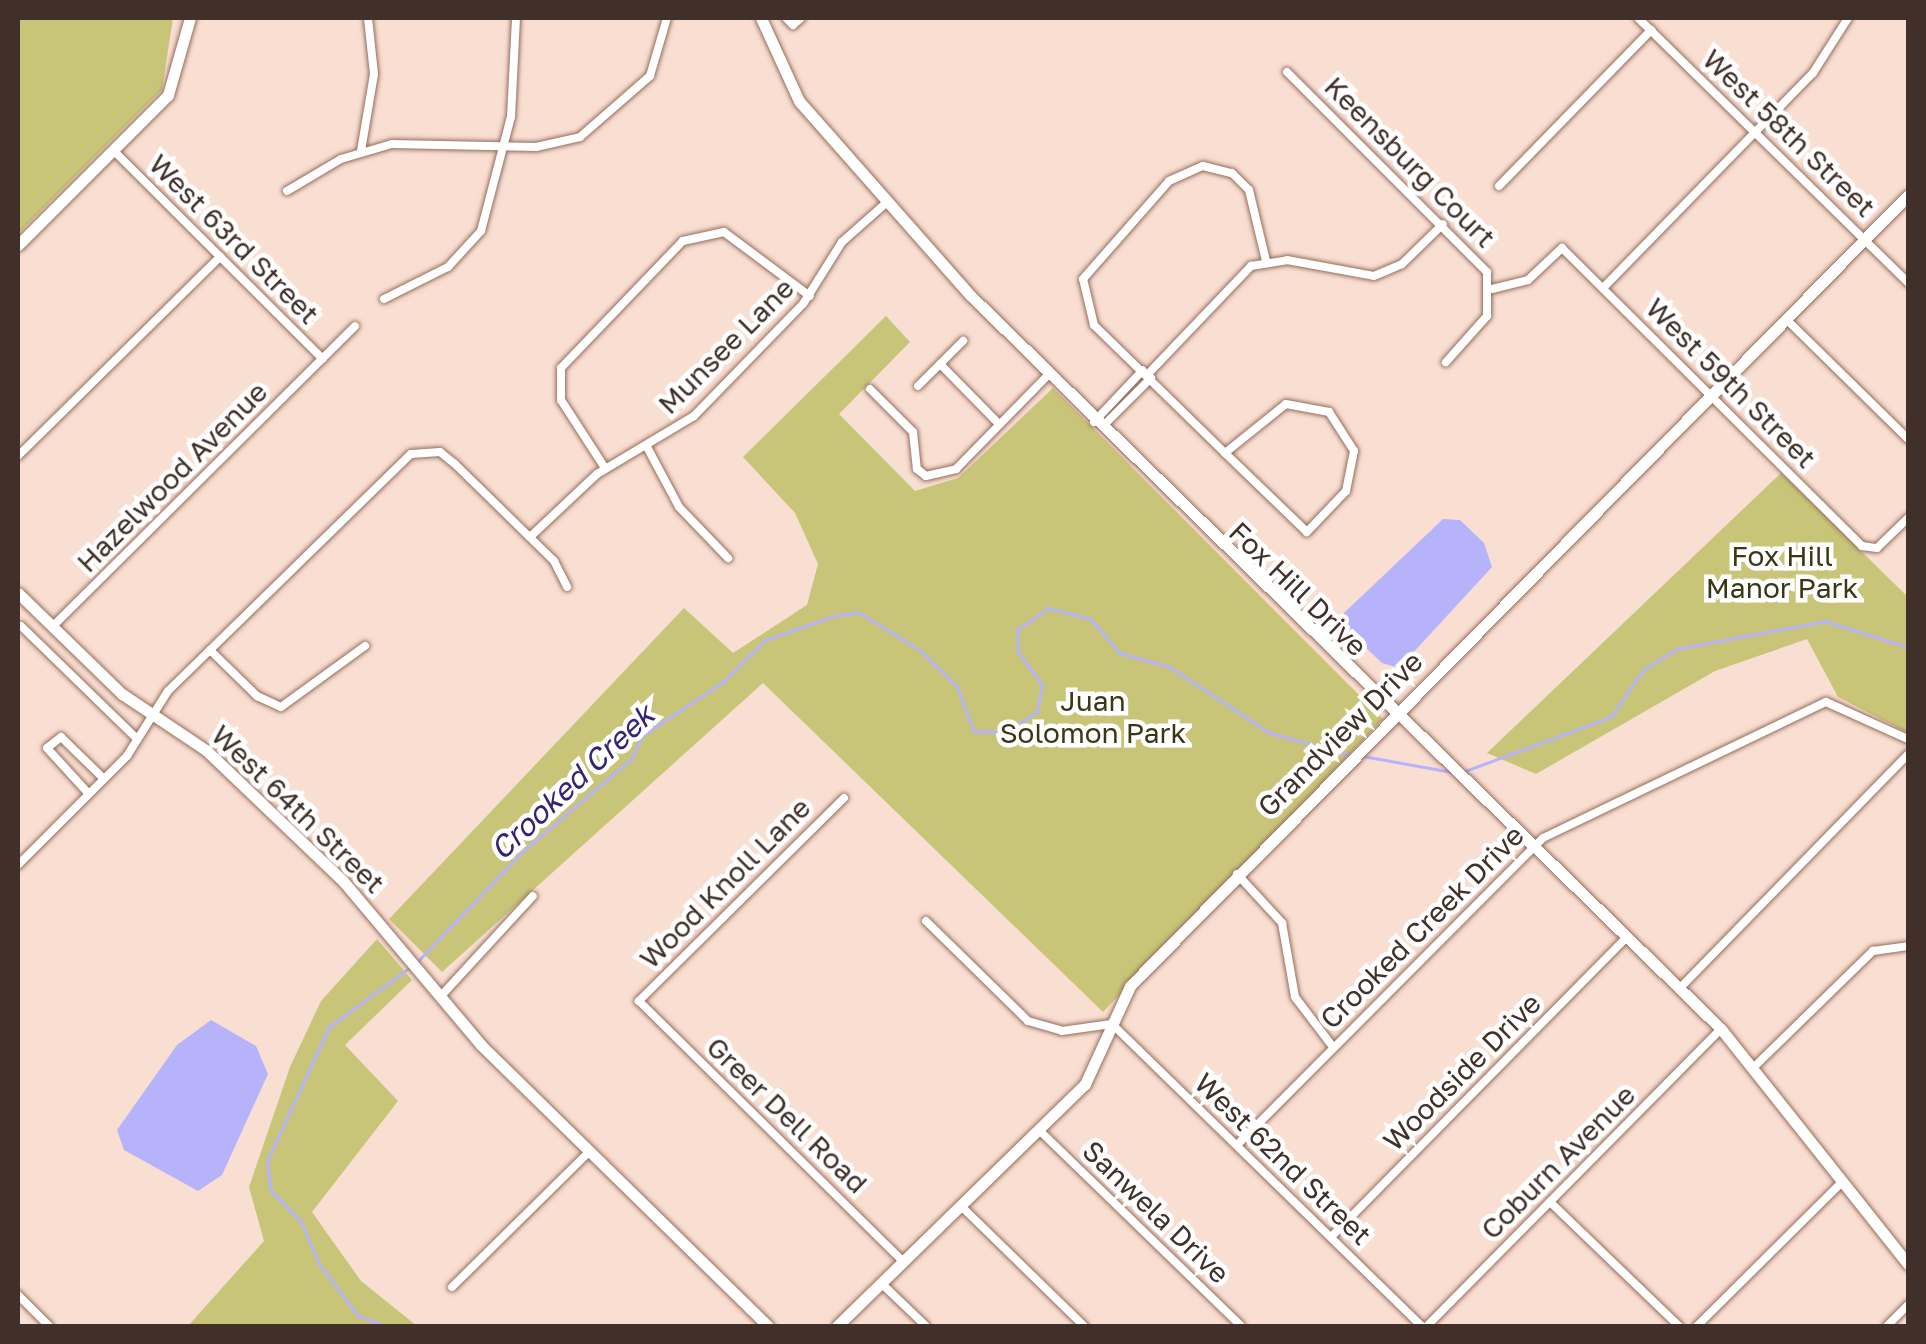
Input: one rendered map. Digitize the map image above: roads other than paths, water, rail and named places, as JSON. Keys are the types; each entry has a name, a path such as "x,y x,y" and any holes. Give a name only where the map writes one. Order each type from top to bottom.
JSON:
{"street":[{"path":"18,245 174,86 190,18"},
{"path":"361,152 374,74 368,18"},
{"path":"384,299 444,270 474,243 504,145 516,18"},
{"path":"288,191 361,152 427,140 557,144 600,124 652,74 666,18"},
{"name":"Fox Hill Drive","path":"761,18 794,94 888,202 1097,426 1721,1030 1908,1264"},
{"path":"786,18 793,25 800,18"},
{"name":"West 58th Street","path":"1638,18 1908,282"},
{"path":"1603,288 1816,70 1848,18"},
{"path":"1499,186 1651,30"},
{"name":"Keensburg Court","path":"1286,72 1480,260 1492,290"},
{"name":"West 63rd Street","path":"113,150 323,359"},
{"path":"1224,453 1266,412 1303,403 1342,424 1355,465 1346,491 1307,532 1224,453 1092,322 1082,283 1094,258 1170,181 1203,166 1238,178 1253,200 1266,261"},
{"name":"Grandview Drive","path":"837,1326 1092,1075 1130,986 1908,195"},
{"name":"Munsee Lane","path":"530,538 605,468 648,447 699,412 810,296 839,244 888,202"},
{"path":"1097,426 1239,274 1266,261 1374,276 1402,264 1443,224"},
{"path":"605,468 561,400 560,370 686,239 727,234 810,296"},
{"name":"West 59th Street","path":"1492,290 1526,282 1562,248 1868,550 1908,518"},
{"path":"18,456 220,257"},
{"path":"1446,362 1486,319 1492,290"},
{"path":"1786,320 1908,439"},
{"name":"Hazelwood Avenue","path":"52,627 355,326"},
{"path":"918,386 963,341"},
{"path":"940,364 999,424"},
{"path":"870,389 913,432 923,476 954,471 1048,375"},
{"path":"648,447 685,516 728,558"},
{"path":"18,865 104,779 149,714 210,650 411,454 440,452 530,538 567,587"},
{"name":"West 64th Street","path":"18,593 149,714 214,756 400,949 440,997 768,1326"},
{"path":"36,611 19,627 135,737"},
{"path":"210,650 257,696 281,707 365,646"},
{"name":"Crooked Creek Drive","path":"1237,1145 1531,848 1828,702 1908,739"},
{"path":"88,794 47,752 59,736 104,779"},
{"path":"1680,988 1908,754"},
{"name":"Wood Knoll Lane","path":"639,1000 844,798"},
{"path":"1237,874 1282,923 1295,997 1333,1047"},
{"path":"440,997 534,896"},
{"path":"926,922 1028,1021 1062,1031 1112,1024"},
{"name":"Woodside Drive","path":"1331,1237 1626,938"},
{"path":"1754,1068 1872,952 1895,943 1908,946"},
{"name":"Greer Dell Road","path":"639,1000 904,1260"},
{"name":"West 62nd Street","path":"1112,1024 1424,1326"},
{"name":"Coburn Avenue","path":"1424,1326 1721,1030"},
{"name":"Sanwela Drive","path":"1040,1130 1241,1326"},
{"path":"452,1287 590,1151"},
{"path":"1696,1326 1843,1181"},
{"path":"1550,1202 1680,1326"},
{"path":"961,1206 1084,1326"},
{"path":"881,1283 926,1326"},
{"path":"18,1296 49,1326"},
{"path":"1887,1326 1908,1305"}],"waterway":[{"name":"Crooked Creek","path":"416,963 521,853 631,759 642,736 723,682 765,640 834,616 859,612 920,650 957,686 974,731 1006,732 1037,712 1042,685 1018,652 1017,630 1049,608 1091,619 1120,653 1170,667 1270,733 1350,755"},
{"name":"Crooked Creek","path":"1465,771 1611,717 1643,670 1676,649 1825,621 1908,647"},
{"name":"Crooked Creek","path":"1363,756 1452,772"},
{"path":"384,1326 358,1316 319,1264 301,1222 271,1191 267,1161 329,1027 409,968"}],"park label":[{"name":"Fox Hill Manor Park","path":"1782,572"},
{"name":"Juan Solomon Park","path":"1093,717"}]}
